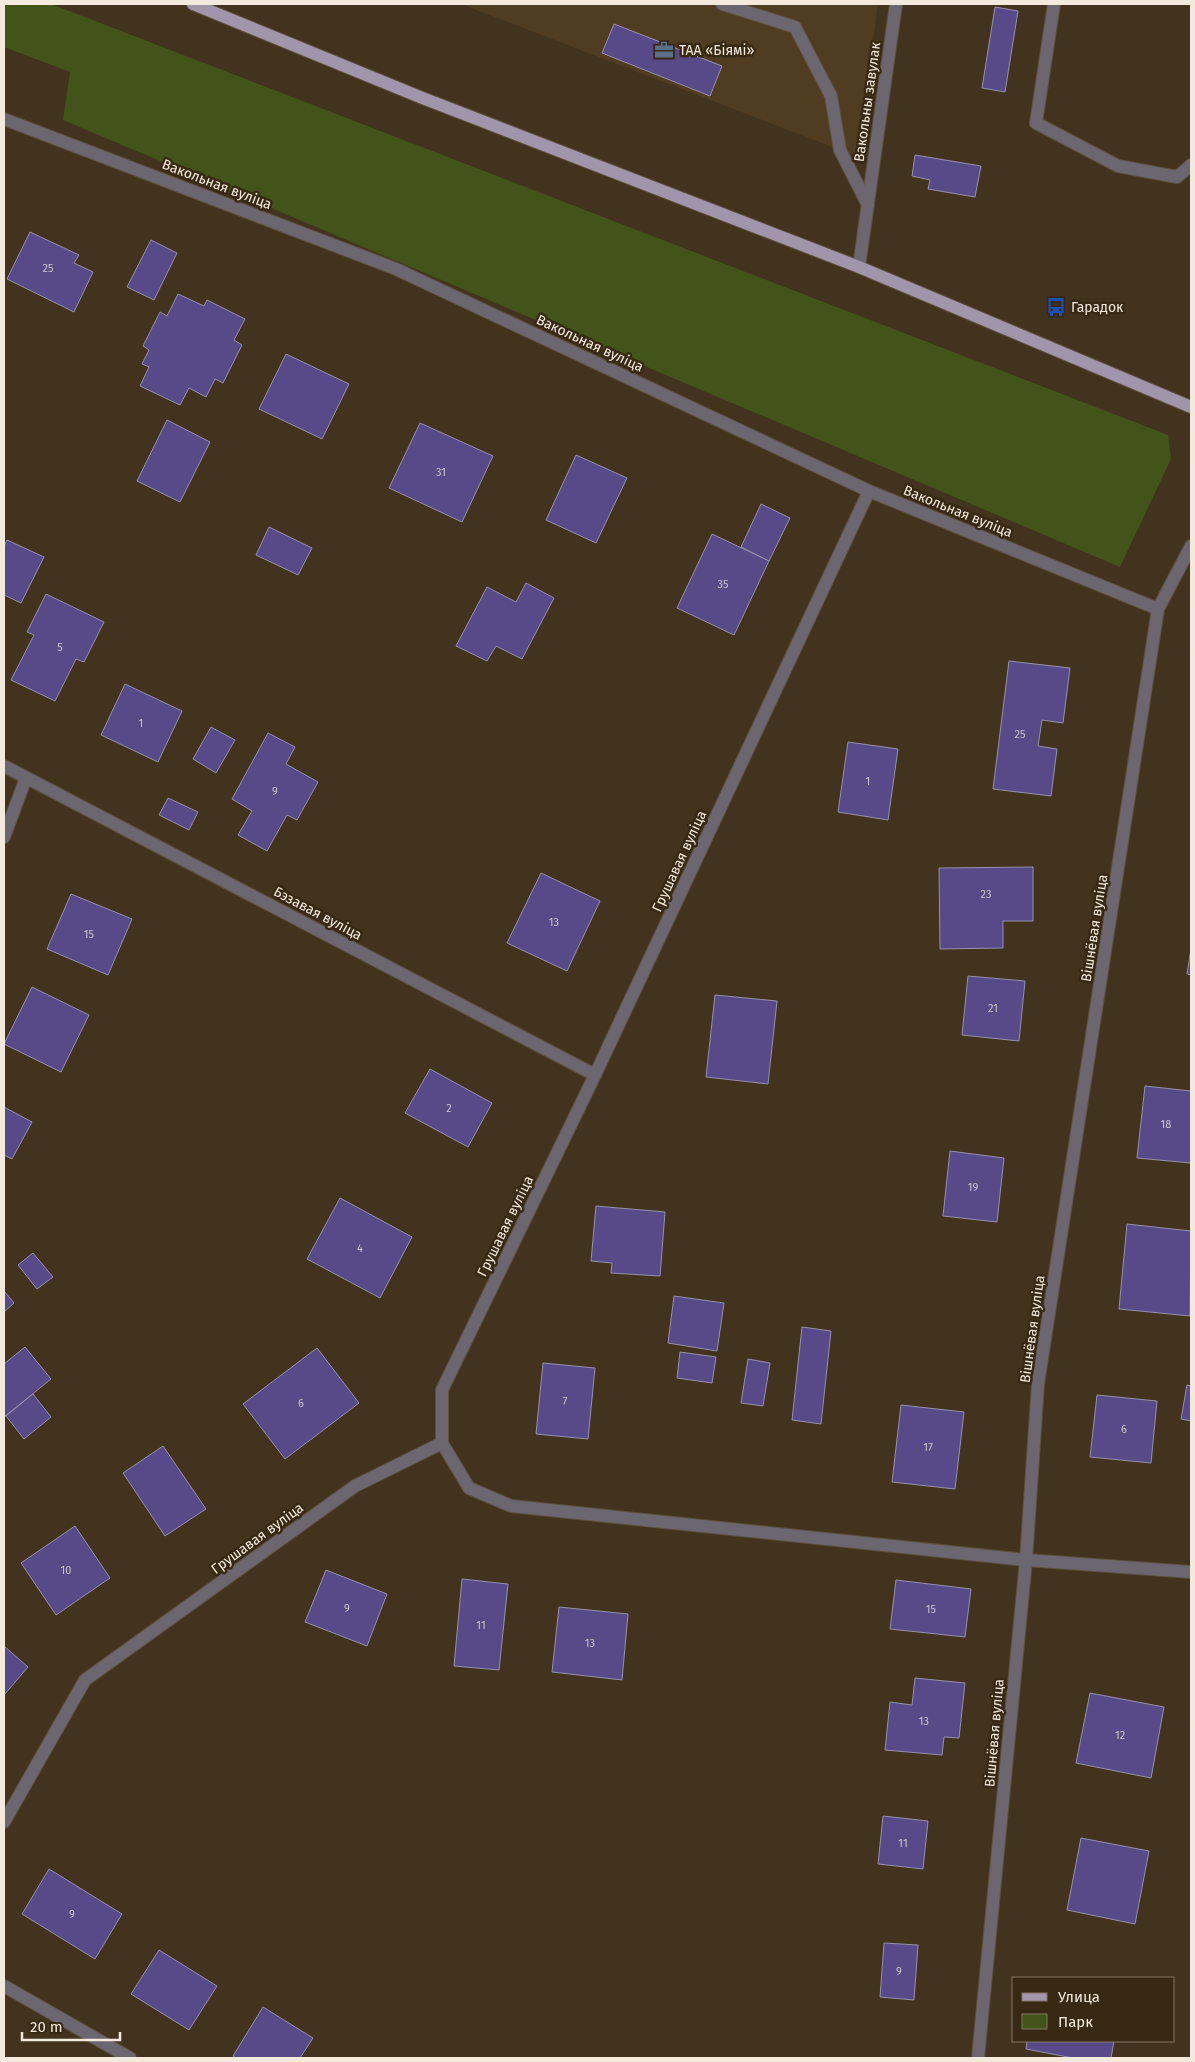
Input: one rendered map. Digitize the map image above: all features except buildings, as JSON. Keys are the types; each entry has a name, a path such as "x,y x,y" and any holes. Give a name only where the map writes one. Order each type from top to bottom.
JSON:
{"main road":[{"path":"193,4 420,97 859,267 1191,407"}],"street":[{"path":"722,4 795,28 831,96 840,150 868,205"},
{"name":"Вакольны завулак","path":"859,267 896,4"},
{"path":"1054,4 1036,123 1118,166 1177,177 1191,165"},
{"name":"Вакольная вуліца","path":"4,119 396,269 869,491 1158,609"},
{"name":"Грушавая вуліца","path":"4,1822 85,1680 355,1486 442,1443 442,1390 595,1075 869,491"},
{"name":"Вішнёвая вуліца","path":"978,2058 1026,1560 1038,1384 1158,609 1191,546"},
{"name":"Бэзавая вуліца","path":"4,766 595,1075"},
{"path":"4,837 26,778"},
{"path":"442,1443 468,1488 511,1506 1026,1560 1191,1572"},
{"path":"4,1986 130,2058"}],"shaded area":[{"path":"461,4 878,4 858,156 840,150"}],"green space":[{"path":"4,4 51,4 1168,435 1171,459 1120,567 63,120 70,72 4,47"}],"place":[{"name":"ТАА «Біямі»","path":"664,50"},
{"name":"Гарадок","path":"1056,307"}]}
